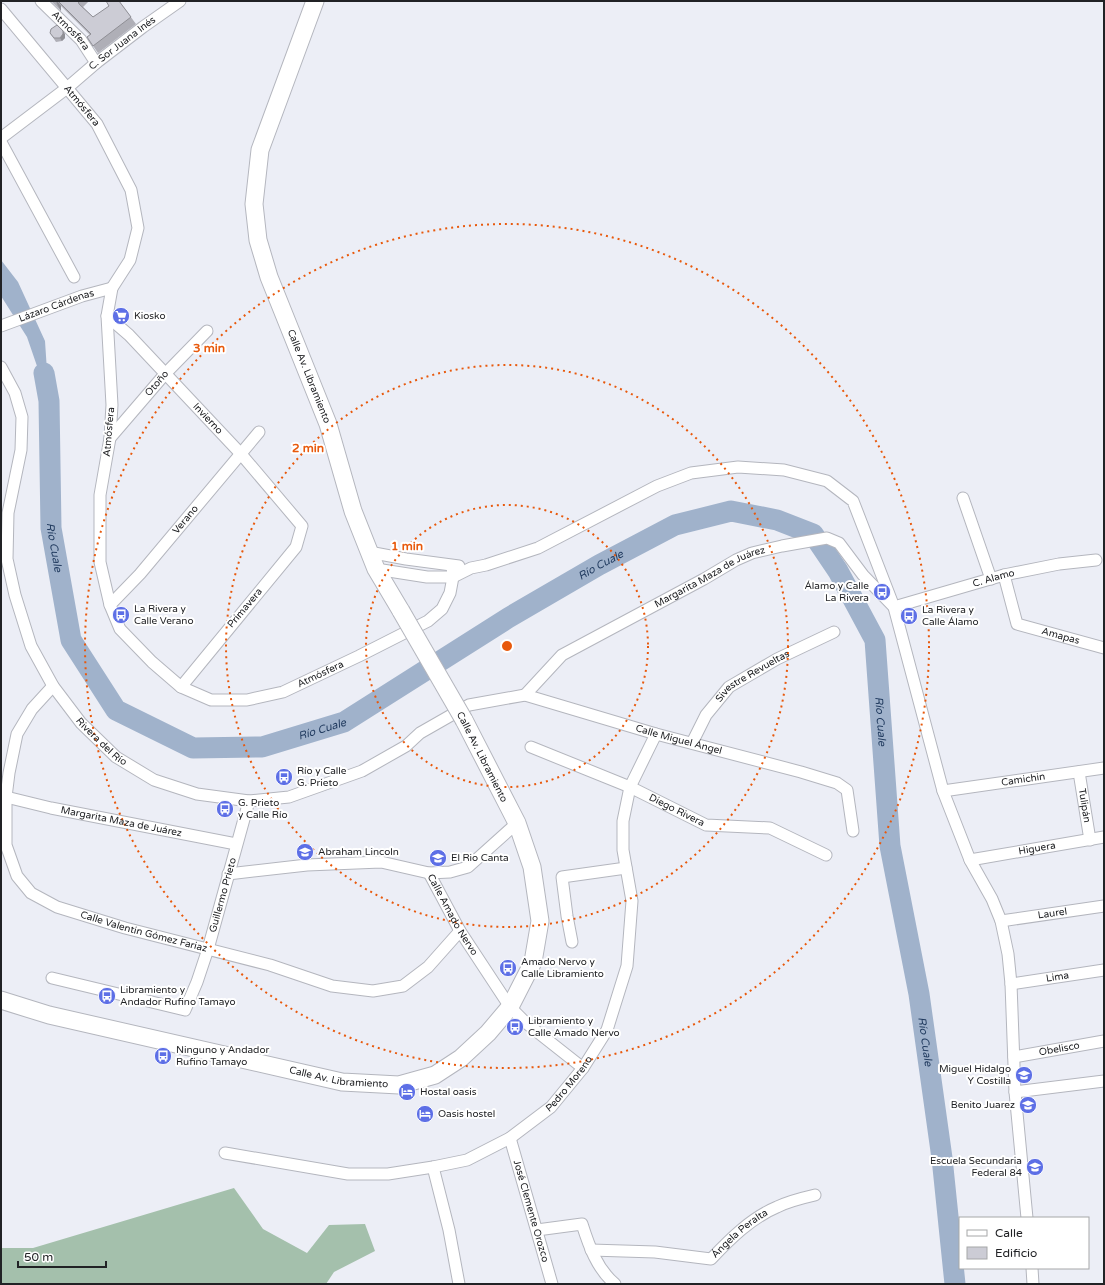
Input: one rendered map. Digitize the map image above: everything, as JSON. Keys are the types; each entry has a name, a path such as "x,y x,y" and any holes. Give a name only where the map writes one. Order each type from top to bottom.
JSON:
{"main road":[{"name":"Calle Av. Libramiento","path":"1,1000 49,1015 342,1082 399,1085 435,1075 461,1058 488,1033 510,1007 533,962 540,921 532,867 517,823 467,713 401,611 376,569 353,512 328,424 269,277 258,240 254,204 260,150 315,1"}],"street":[{"name":"Atmosfera","path":"41,1 81,40 96,63"},
{"name":"C. Sor Juana Inés","path":"1,138 67,88 96,63 143,27 180,1"},
{"name":"Atmósfera","path":"1,9 97,124 131,190 138,228 130,260 112,288 107,316 112,405 110,438 100,495 100,562 110,605 120,629 152,662 181,686 211,700 247,700 283,692 428,621 442,609 450,593 453,571"},
{"path":"1,142 74,276"},
{"name":"Lázaro Cárdenas","path":"1,326 82,296 112,288"},
{"name":"Invierno","path":"107,316 129,335 241,454 302,526"},
{"name":"Otoño","path":"110,438 165,374 207,331"},
{"name":"Rivera del Río","path":"1,367 15,393 22,417 21,450 8,513 7,559 15,595 31,646 53,686 81,723 116,757 154,780 197,794 249,801 289,797 362,771 406,746 420,733 467,713"},
{"name":"Verano","path":"110,605 140,574 259,432"},
{"path":"376,569 427,577 486,565 538,548 657,486 691,473 738,467 784,470 827,481 853,500 894,607 943,791 970,860 992,899 1001,921 1008,954 1011,984 1015,1092 1027,1217"},
{"path":"963,498 991,579"},
{"name":"Primavera","path":"181,686 296,547 302,526"},
{"name":"Margarita Maza de Juárez","path":"525,695 562,655 704,579 736,560 752,553 827,538 838,543 863,575 894,607"},
{"path":"369,552 406,559 453,571"},
{"name":"C. Alamo","path":"894,607 1004,575 1059,564 1096,560"},
{"name":"Amapas","path":"1004,575 1017,624 1104,648"},
{"name":"Sivestre Revueltas","path":"692,743 706,715 729,687 777,659 834,632"},
{"name":"Calle Valentin Gómez Fariaz","path":"53,686 32,709 17,734 6,797 6,845 17,876 31,893 57,907 125,928 270,965 332,986 373,992 403,986 428,967 460,931"},
{"name":"Calle Miguel Ángel","path":"467,713 525,695 656,734 801,772 837,783 847,790 853,831"},
{"name":"Pedro Moreno","path":"225,1153 348,1174 388,1174 467,1160 510,1138 551,1107 583,1068 607,1030 627,966 632,901 623,850 623,821 630,787 656,734"},
{"name":"Diego Rivera","path":"531,747 630,787 706,825 770,828 826,855"},
{"name":"Camichin","path":"943,791 1104,768"},
{"name":"Tulipán","path":"1079,772 1090,840"},
{"name":"Margarita Maza de Juárez","path":"6,797 51,808 236,844"},
{"name":"Guillermo Prieto","path":"52,978 185,1010 197,982 208,949 249,801"},
{"path":"429,873 450,872 468,866 517,823"},
{"name":"Higuera","path":"970,860 1104,837"},
{"name":"Calle Amado Nervo","path":"228,874 307,865 380,862 429,873 460,931 510,1007 526,1023 583,1068"},
{"path":"572,942 562,877 626,868"},
{"name":"Laurel","path":"1001,921 1104,906"},
{"name":"Lima","path":"1011,984 1104,970"},
{"name":"Obelisco","path":"1014,1057 1104,1041"},
{"path":"1015,1092 1104,1081"},
{"name":"José Clemente Orozco","path":"510,1138 552,1284"},
{"path":"433,1167 449,1230 456,1283"},
{"name":"Ángela Peralta","path":"591,1250 655,1252 711,1259 729,1240 775,1207 792,1200 815,1195"},
{"path":"537,1230 582,1224 591,1250 607,1277 615,1284"},
{"path":"1032,1269 1033,1284"}],"green space":[{"path":"234,1188 263,1229 307,1253 329,1225 365,1224 375,1251 334,1272 326,1284 1,1284 1,1248 33,1248"}],"water":[{"path":"1,260 18,282 45,341 49,401 27,337 1,296"}],"building":[{"path":"58,1 78,1 79,4 93,17 109,6 106,1 119,1 131,17 93,46 87,37 91,34"},
{"path":"57,25 63,31 63,34 60,38 54,38 50,33 51,29"}],"waterway":[{"name":"Río Cuale","path":"44,373 49,401 51,528 71,640 116,710 193,748 262,747 344,722 508,618 599,565 675,525 731,511 777,520 813,534 838,571 875,640 890,846 919,994 942,1158 955,1284"}],"place":[{"name":"Kiosko","path":"121,316"},
{"name":"Álamo y Calle La Rivera","path":"882,592"},
{"name":"La Rivera y Calle Verano","path":"121,615"},
{"name":"La Rivera y Calle Álamo","path":"909,616"},
{"name":"Río y Calle G. Prieto","path":"284,777"},
{"name":"G. Prieto y Calle Río","path":"225,809"},
{"name":"Abraham Lincoln","path":"305,852"},
{"name":"El Rio Canta","path":"438,858"},
{"name":"Amado Nervo y Calle Libramiento","path":"508,968"},
{"name":"Libramiento y Andador Rufino Tamayo","path":"107,996"},
{"name":"Libramiento y Calle Amado Nervo","path":"515,1027"},
{"name":"Ninguno y Andador Rufino Tamayo","path":"163,1056"},
{"name":"Miguel Hidalgo Y Costilla","path":"1024,1075"},
{"name":"Hostal oasis","path":"407,1092"},
{"name":"Benito Juarez","path":"1028,1105"},
{"name":"Oasis hostel","path":"425,1114"},
{"name":"Escuela Secundaria Federal 84","path":"1035,1167"}]}
